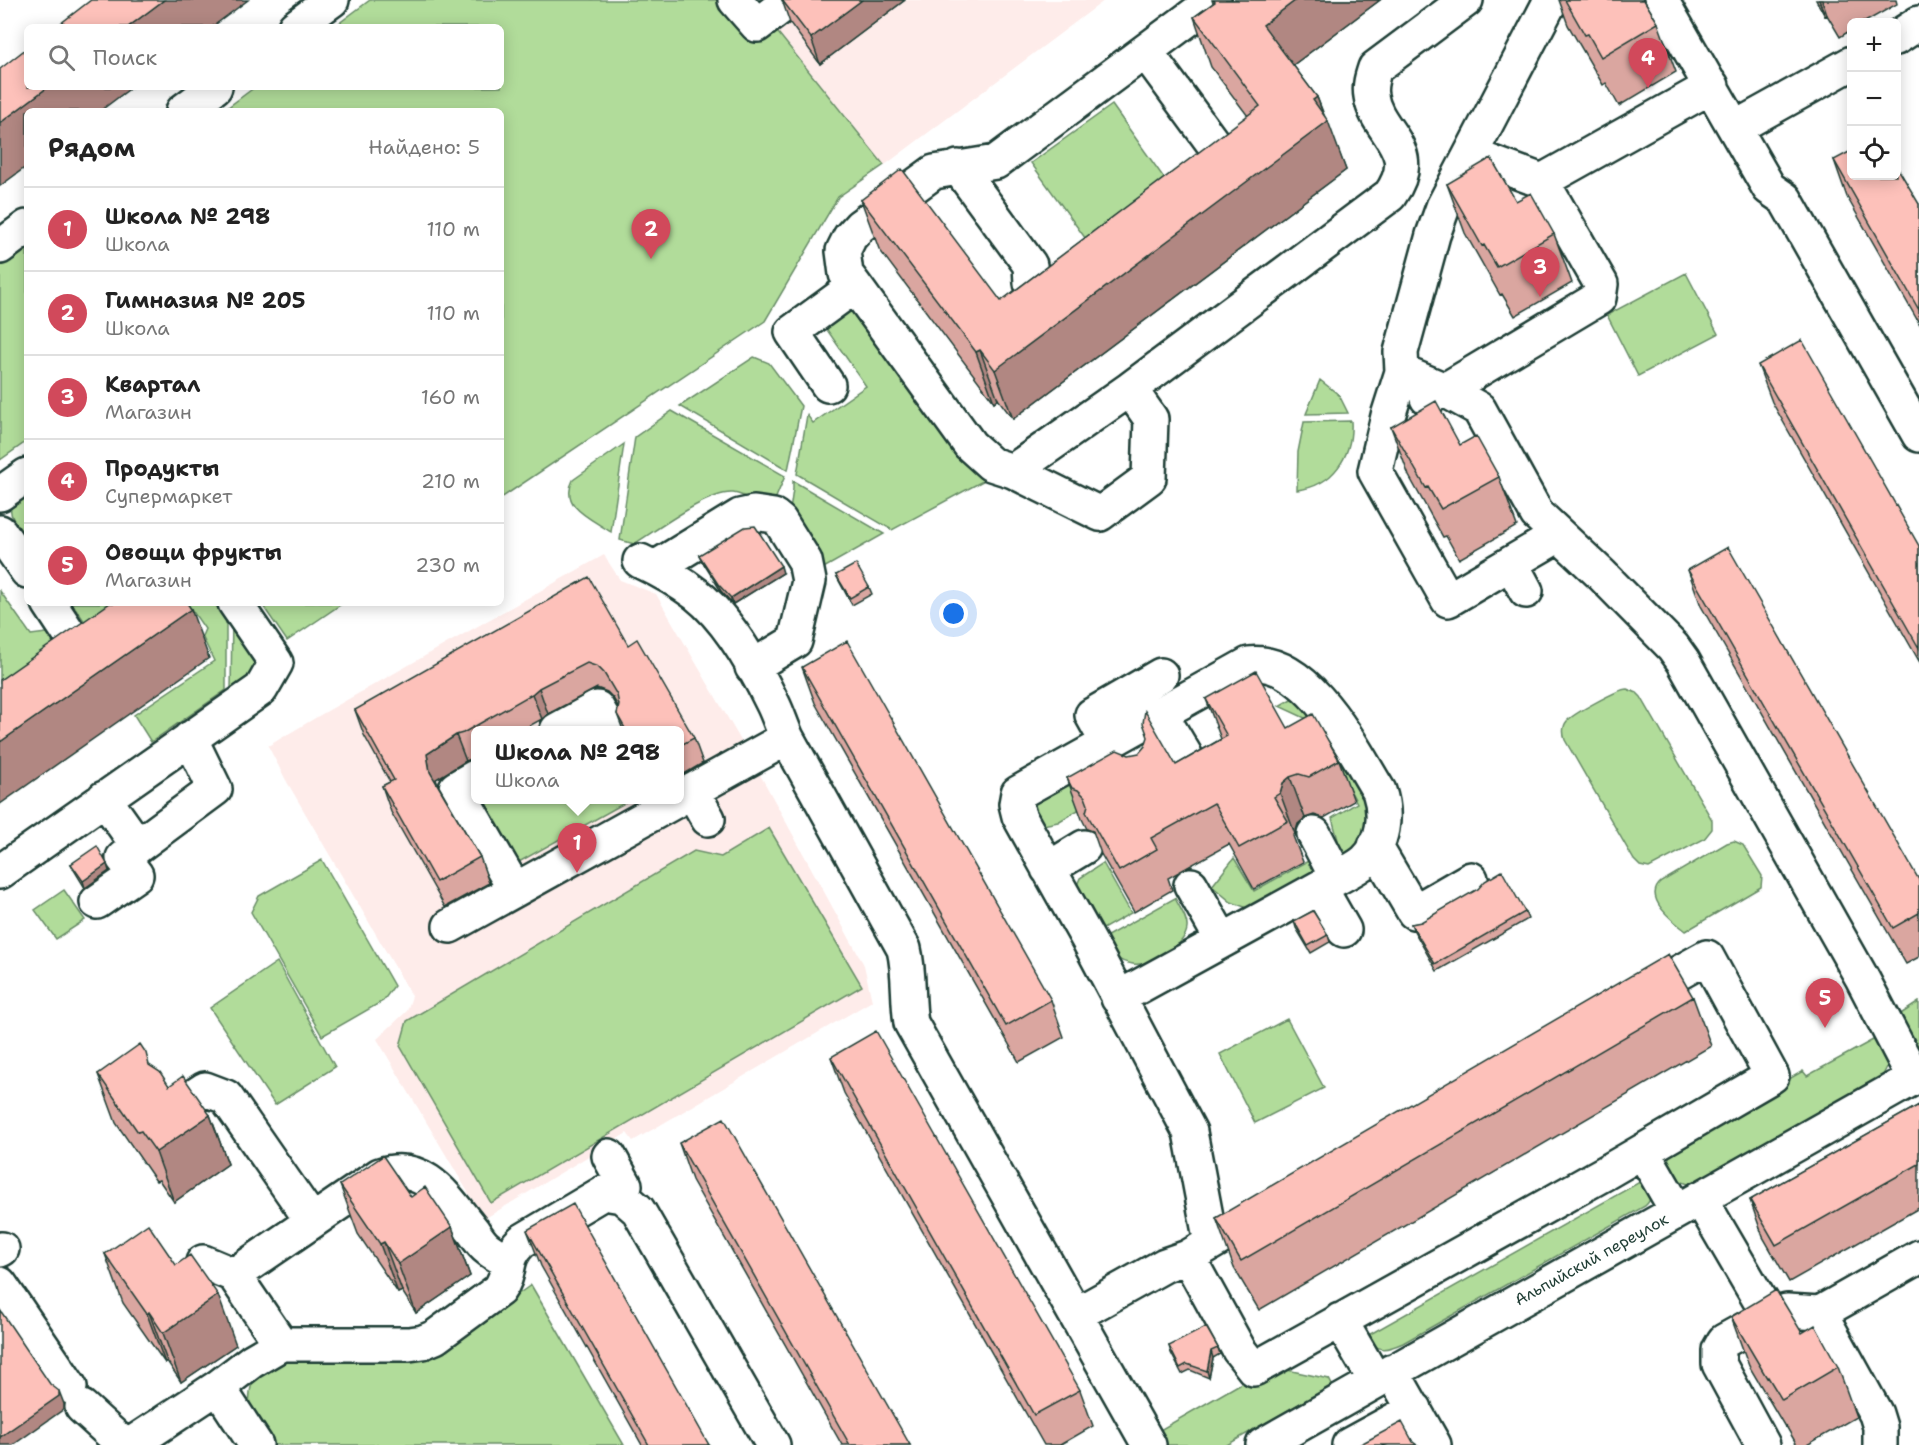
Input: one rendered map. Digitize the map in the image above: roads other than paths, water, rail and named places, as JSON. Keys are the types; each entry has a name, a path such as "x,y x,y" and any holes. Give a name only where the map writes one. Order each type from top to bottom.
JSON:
{"street":[{"path":"299,24 332,0"},
{"path":"735,0 757,25 790,0"},
{"path":"1130,389 1151,419 1149,478 1121,514 1100,514 1013,471 991,464 977,453 846,274 843,251 850,237 860,226 934,172 996,162 1214,0"},
{"path":"1013,471 1130,389 1390,195 1399,179 1401,167 1396,142 1375,111 1371,96 1371,80 1375,68 1466,0"},
{"path":"1551,0 1443,207 1433,235 1401,352 1402,372 1388,416 1375,471 1448,600 1559,535"},
{"path":"1661,0 1769,188 1785,199 1919,435"},
{"path":"1901,35 1919,23"},
{"path":"1146,52 1221,154"},
{"path":"1735,129 1847,65"},
{"path":"1542,181 1712,87"},
{"path":"187,108 211,90"},
{"path":"1388,416 1444,390 1599,298 1601,284 1542,181 1471,155"},
{"path":"958,167 1030,265 1030,283 1037,293"},
{"path":"0,247 24,229"},
{"path":"828,385 792,332 855,286"},
{"path":"1402,372 1444,390 1479,409 1537,514 1602,575 1673,647 1917,1077"},
{"path":"0,494 24,477"},
{"path":"752,667 795,641 810,581 805,561 780,521 774,516 765,514 740,516 647,565 696,594 723,622 774,705 787,738 904,949 909,968 911,1023 1048,1233 1077,1314 1149,1445"},
{"path":"0,532 24,567"},
{"path":"1511,563 1526,591"},
{"path":"51,606 76,644"},
{"path":"0,872 261,689 276,663 237,606"},
{"path":"1118,998 1191,965 1221,940 1328,883 1365,860 1381,834 1384,817 1383,802 1379,791 1330,716 1306,686 1269,664 1249,664 1160,713 1120,747 1018,793 1016,804 1019,816 1190,1132 1199,1250 1239,1350 1254,1369 1643,1152 1772,1076 1707,957 1613,1010"},
{"path":"1120,747 1092,715 1161,675"},
{"path":"564,726 597,708 608,726"},
{"path":"1160,713 1185,755"},
{"path":"97,902 136,875 123,858 138,846 194,819 215,789 190,738"},
{"path":"684,793 787,738"},
{"path":"471,779 456,788 515,890"},
{"path":"104,798 138,846"},
{"path":"450,926 664,804"},
{"path":"679,804 708,819"},
{"path":"1314,834 1344,930"},
{"path":"1375,846 1414,912 1471,879"},
{"path":"1048,869 1084,847"},
{"path":"1191,885 1221,940"},
{"name":"Альпийский переулок","path":"1263,1445 1917,1077"},
{"path":"182,1104 205,1089 226,1097 312,1221"},
{"path":"1643,1152 1689,1204 1768,1316"},
{"path":"130,1445 218,1387 252,1361 281,1344 396,1344 423,1342 435,1337 499,1290 505,1281 512,1250 522,1241 601,1191 625,1185 609,1156"},
{"path":"234,1275 380,1175 392,1171 402,1171 428,1180 439,1190 486,1248 508,1261"},
{"path":"601,1191 639,1210 773,1445"},
{"path":"1077,1314 1142,1264 1165,1265 1199,1250 1283,1200"},
{"path":"1763,1445 1723,1373 1719,1350 1724,1341 1768,1316 1787,1311 1820,1313 1919,1257"},
{"path":"203,1262 234,1275 281,1344"},
{"path":"0,1284 76,1397 124,1445"},
{"path":"1820,1313 1876,1414 1880,1427 1877,1444"},
{"path":"1340,1320 1384,1376 1415,1408 1434,1445"},
{"path":"218,1387 256,1445"},
{"path":"1349,1445 1415,1408"}],"place":[{"name":"Продукты","path":"1648,88"},
{"name":"Гимназия № 205","path":"651,259"},
{"name":"Квартал","path":"1540,297"},
{"name":"Школа № 298","path":"577,873"},
{"name":"Овощи фрукты","path":"1825,1028"}]}
